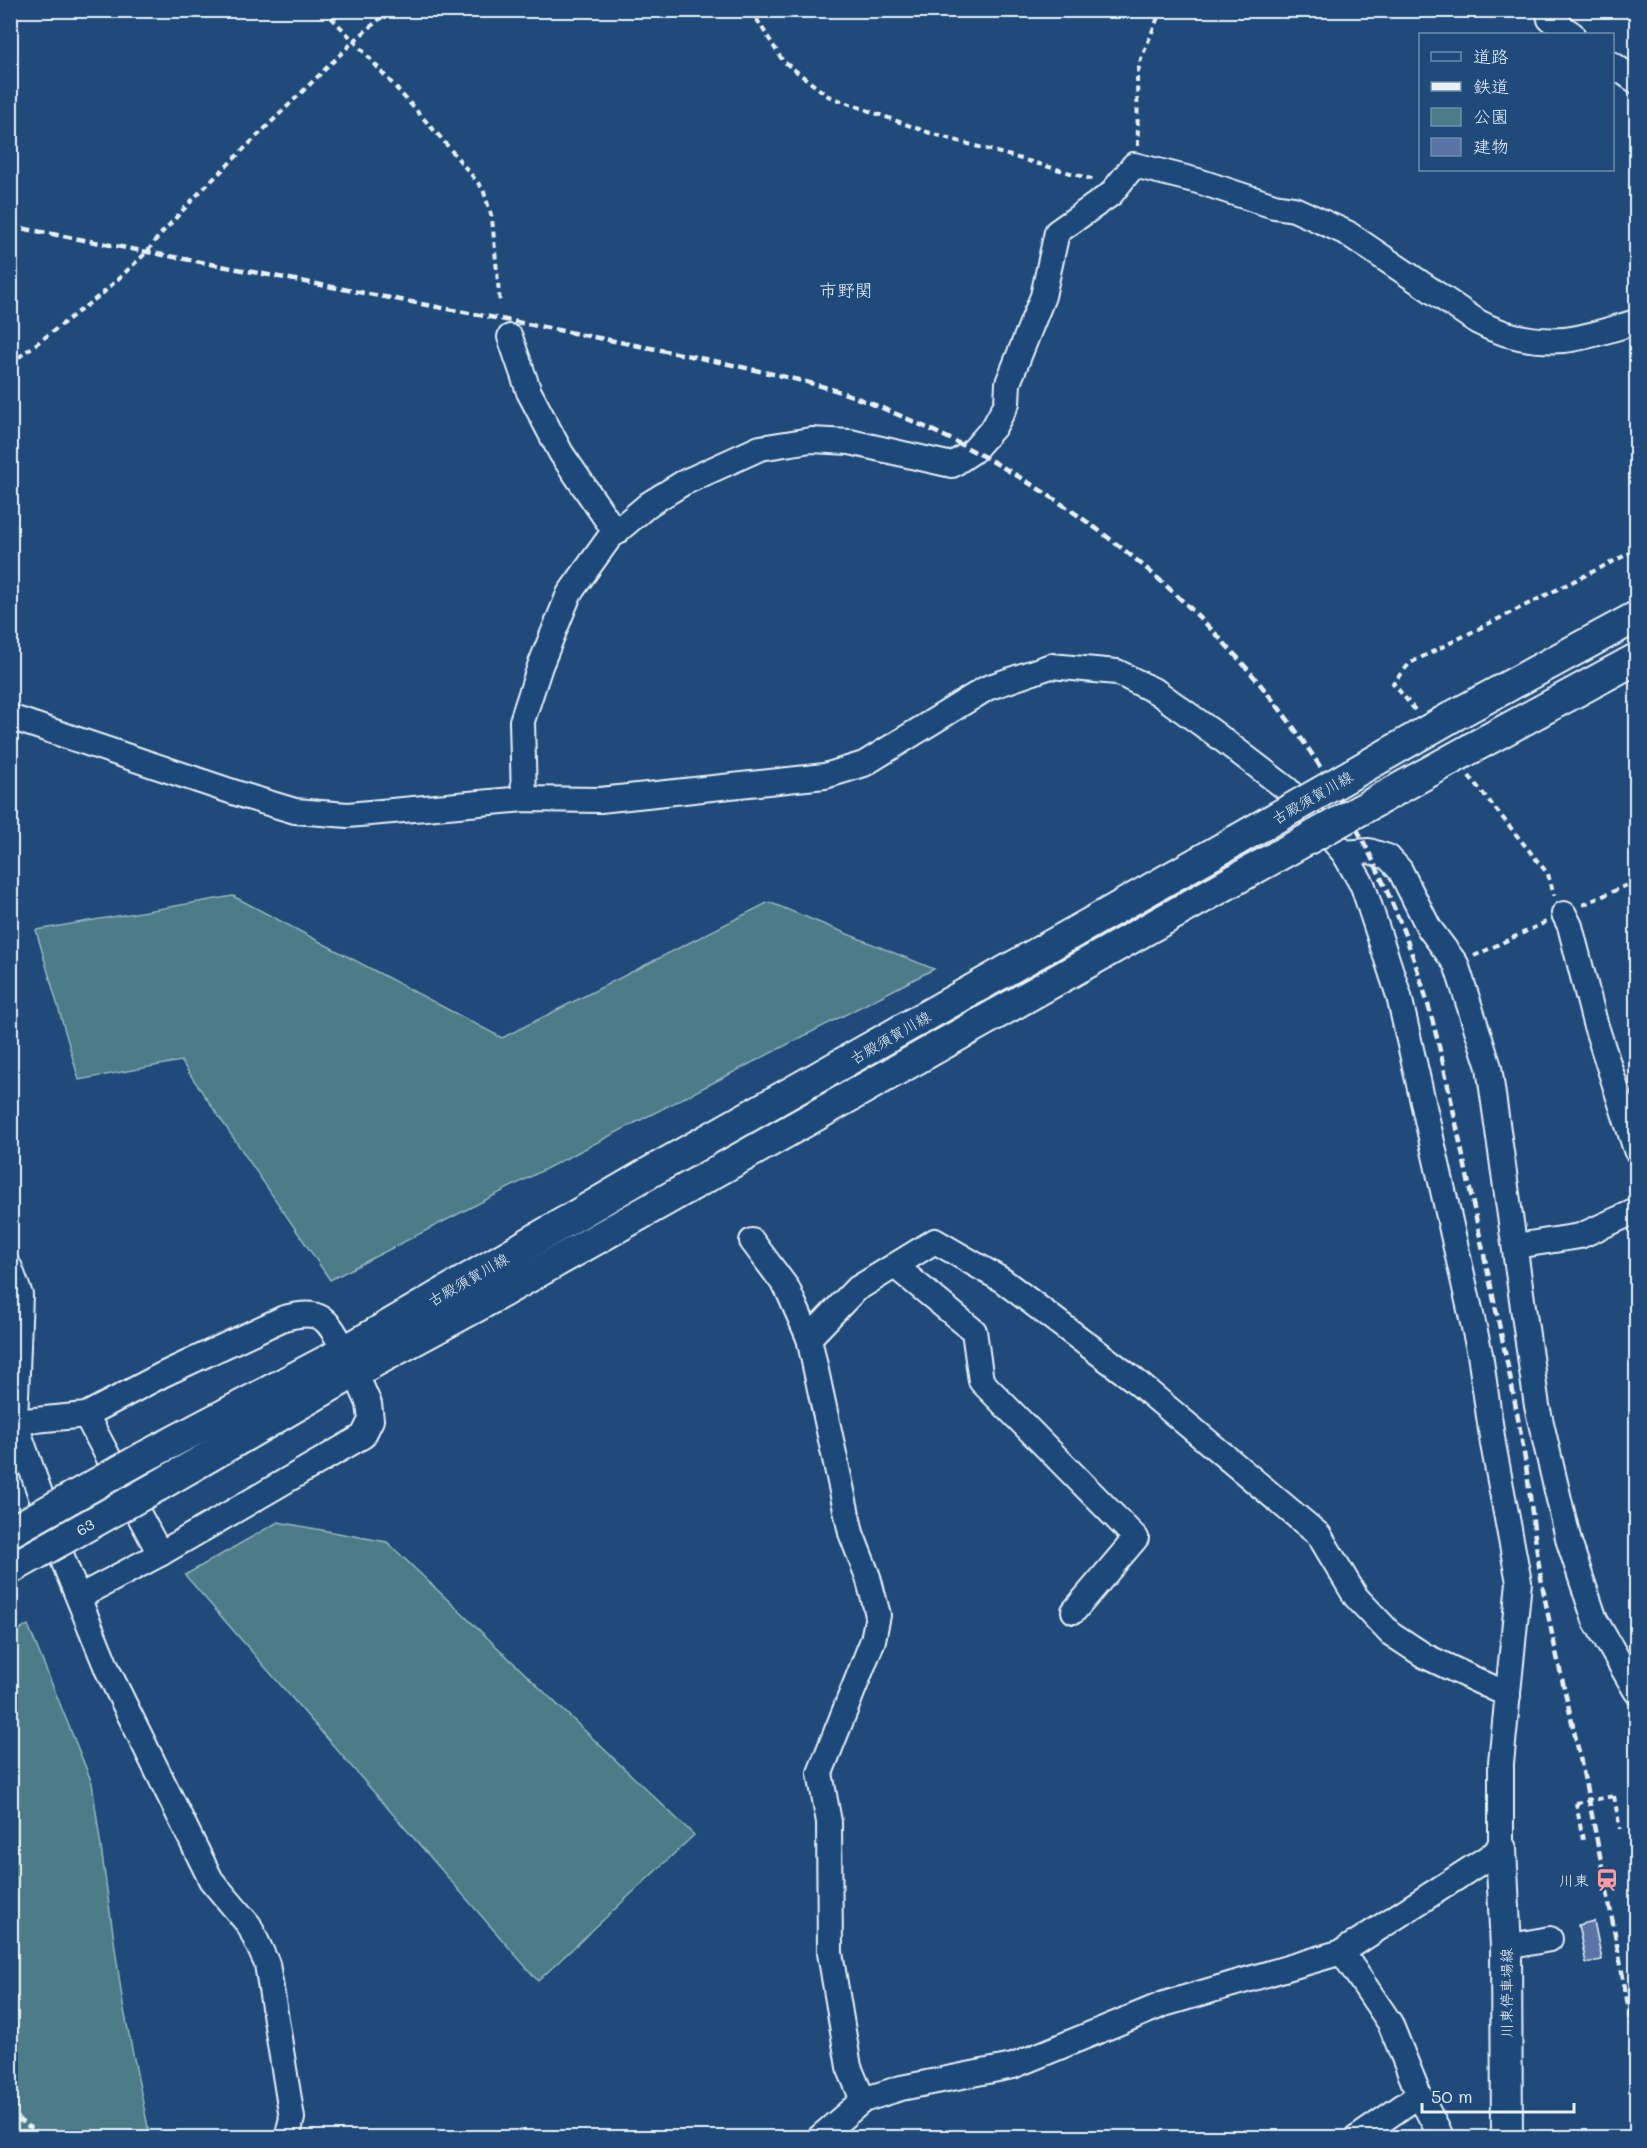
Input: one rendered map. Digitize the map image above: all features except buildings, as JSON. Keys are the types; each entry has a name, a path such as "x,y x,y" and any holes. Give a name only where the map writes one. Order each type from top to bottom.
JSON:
{"main road":[{"name":"古殿須賀川線","path":"158,1486 350,1361 645,1175 1455,715 1636,617"},
{"name":"古殿須賀川線","path":"10,1532 144,1457 350,1361 482,1305 1254,869 1472,747 1636,659"},
{"name":"63","path":"10,1569 158,1486"},
{"name":"川東停車場線","path":"1501,1849 1506,1947 1507,2138"}],"street":[{"path":"1548,10 1550,19 1571,33"},
{"path":"1614,65 1636,81"},
{"path":"524,799 522,722 540,666 569,594 610,537 649,504 683,483 760,448 811,440 850,442 952,465 973,451 994,427 1007,403 1008,383 1044,296 1057,232 1111,194 1134,165 1198,181 1274,206 1294,208 1347,233 1478,322 1495,331 1521,338 1564,340 1636,322"},
{"path":"510,337 529,392 561,453 616,533"},
{"path":"10,717 295,811 348,815 524,799 600,800 825,776 864,764 987,688 1051,666 1117,672 1157,692 1287,789 1344,853 1363,886 1399,996 1480,1354 1493,1444 1519,1582 1501,1762 1501,1849 1342,1953 1164,2004 1012,2066 901,2088 863,2100 819,2138"},
{"path":"1344,853 1369,851 1388,857 1400,870 1429,928 1456,964 1490,1067 1537,1406 1569,1542 1595,1620 1636,1691"},
{"path":"1564,914 1570,926 1595,1023 1636,1150"},
{"path":"1516,1246 1580,1236 1636,1211"},
{"path":"752,1241 787,1288 809,1338 851,1533 868,1577 878,1615 873,1640 820,1773 829,1822 830,1953 849,2067 863,2100"},
{"path":"809,1338 855,1290 935,1241 1002,1280 1133,1378 1319,1535 1356,1597 1390,1634 1425,1656 1508,1695"},
{"path":"895,1266 974,1331 981,1381 1136,1538 1074,1611"},
{"path":"10,1268 20,1295 15,1422 65,1565 108,1671 211,1880 249,1925 267,1964 292,2118 288,2138"},
{"path":"15,1422 86,1415 162,1375 284,1318 303,1313 318,1316 331,1326 369,1404 371,1420 363,1436 160,1554 79,1597"},
{"path":"86,1415 160,1554"},
{"path":"1506,1947 1550,1939"},
{"path":"1342,1953 1390,2023 1419,2096 1442,2138"},
{"path":"1357,2138 1419,2096"}],"path":[{"path":"324,10 441,138 483,189 492,218 500,304"},
{"path":"10,364 103,293 147,252 197,195 354,41 390,10"},
{"path":"751,10 783,61 828,96 930,133 1116,186"},
{"path":"1134,165 1138,145 1137,76 1141,59 1161,10"},
{"path":"1583,1840 1576,1803 1614,1796 1620,1829"},
{"path":"10,2113 49,2138"}],"green space":[{"path":"233,896 502,1038 769,902 934,969 330,1280 181,1061 79,1080 36,930"},
{"path":"278,1522 387,1542 694,1835 538,1981 185,1575"},
{"path":"28,1625 92,1783 123,2005 150,2137 11,2137 10,1635"}],"railway":[{"path":"10,226 677,353 838,391 947,438 1039,489 1124,550 1202,619 1270,697 1330,782 1380,875 1427,1000 1446,1077 1510,1376 1525,1460 1544,1594 1593,1819 1636,2048"}],"place":[{"name":"川東","path":"1607,1880"}],"district":[{"name":"市野関","path":"846,290"}]}
